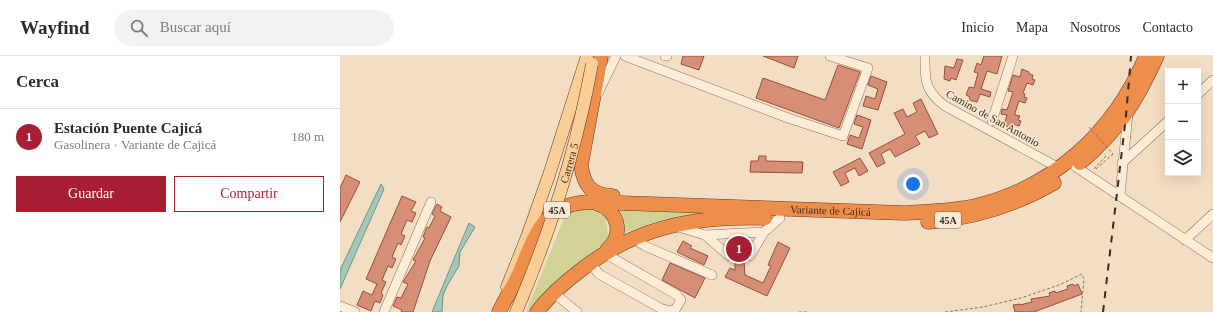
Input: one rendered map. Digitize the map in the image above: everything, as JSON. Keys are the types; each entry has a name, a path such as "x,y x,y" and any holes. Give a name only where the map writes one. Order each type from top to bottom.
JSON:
{"highway":[{"name":"Variante de Cajicá","path":"502,307 513,288 532,244 546,219 555,211 568,204 593,202 663,204 878,213 932,212 970,207 991,201 1040,180 1078,154 1115,114 1128,95 1146,56"},
{"name":"Variante de Cajicá","path":"537,312 554,293 590,262 636,236 670,225 728,218 780,218 893,223 954,219 978,215 1033,195 1076,167 1118,126 1144,85 1157,56"},
{"path":"594,58 592,103 581,165 582,177 587,186 594,192 602,195 642,198 663,204"},
{"path":"593,202 604,206 613,213 617,224 617,235 613,245 604,253"}],"main road":[{"name":"Carrera 5","path":"516,312 541,253 568,173 594,58"},
{"name":"Carrera 5","path":"502,307 507,284 527,237 594,58"}],"street":[{"path":"592,103 616,56"},
{"path":"625,56 788,118 843,136 868,68 830,56"},
{"name":"Camino de San Antonio","path":"924,56 922,84 945,106 1059,168"},
{"path":"992,121 1013,56"},
{"path":"1201,91 1213,80"},
{"path":"1120,195 1128,112"},
{"path":"1122,163 1165,124"},
{"path":"1076,167 1213,258"},
{"path":"384,312 431,202"},
{"path":"1187,242 1213,214"},
{"path":"705,235 729,256 750,256 764,232 780,218"},
{"path":"670,225 705,235 764,232"},
{"path":"636,236 640,243 712,275"},
{"path":"1187,242 1198,243 1213,251"},
{"path":"590,262 599,274 660,308 675,310 681,300 677,295 604,253"},
{"path":"554,293 575,311"},
{"path":"340,306 355,312"}],"path":[{"path":"1089,127 1113,154 1095,170 1093,168 1106,156 1097,148"},
{"path":"945,312 983,307 1021,298 1059,285 1082,274 1084,279 1081,312"},
{"path":"799,312 807,312"}],"shaded area":[{"path":"381,184 384,189 340,289 340,270"},
{"path":"587,208 597,211 606,219 608,237 605,245 591,254 535,312 526,312 567,211"},
{"path":"617,210 716,213 660,221 623,233"},
{"path":"469,223 475,227 460,252 459,266 443,295 442,312 432,312"}],"building":[{"path":"683,56 704,56 699,70 681,64"},
{"path":"763,56 798,56 794,68"},
{"path":"984,56 1002,56 997,74 987,71 981,89 991,92 990,97 980,94 977,102 969,100 970,97 966,95 969,87 974,88 978,73 974,72 977,63 981,65"},
{"path":"957,59 963,60 956,80 951,78 950,81 944,79 945,66 954,68"},
{"path":"838,65 860,72 839,128 756,98 763,78 825,100"},
{"path":"1022,69 1033,75 1032,79 1035,80 1033,85 1027,83 1023,93 1025,94 1024,97 1027,98 1025,103 1019,101 1015,113 1015,115 1020,116 1018,120 1021,121 1019,126 1013,124 1012,128 1004,125 1007,115 1001,114 1002,109 1007,110 1013,92 1008,91 1013,75 1020,77"},
{"path":"871,76 887,82 878,110 863,106 866,96 875,99 878,89 868,85"},
{"path":"921,99 938,134 929,138 925,131 915,136 920,144 895,157 890,149 881,154 885,163 877,167 869,153 905,134 894,113 903,109 907,117 917,112 913,103"},
{"path":"857,115 871,120 862,149 847,144 850,135 859,138 863,127 854,124"},
{"path":"759,156 766,156 766,161 803,162 802,173 750,172 751,161 758,161"},
{"path":"860,158 868,171 859,176 855,168 845,173 849,182 841,186 833,172"},
{"path":"346,175 360,182 340,222 340,188"},
{"path":"402,196 416,202 411,211 416,213 412,222 407,220 401,234 405,236 401,245 398,243 392,257 396,259 392,268 388,266 382,280 386,282 381,293 383,295 380,303 375,301 371,311 357,305 363,291 372,295 377,284 366,279"},
{"path":"437,204 442,207 440,211 451,217 430,261 413,312 401,312 402,310 393,306 397,297 401,298 408,284 403,282 416,261 413,260 425,238 423,237 427,227 429,228 435,216 432,214"},
{"path":"683,241 692,246 690,248 708,256 704,265 677,252"},
{"path":"737,241 741,241 743,242 743,250 737,251 734,248 734,244"},
{"path":"778,242 790,248 767,296 725,277 730,268 735,270 735,262 740,260 744,262 745,275 763,283 771,266 768,265"},
{"path":"670,263 705,278 695,298 662,280"},
{"path":"1073,284 1074,286 1078,284 1082,294 1034,312 1015,312 1013,305 1020,305 1032,302 1031,299 1050,296 1049,293 1055,291 1056,293 1068,289 1067,286"}],"railway":[{"path":"1103,312 1126,116 1131,56"}],"place":[{"name":"Estación Puente Cajicá","path":"739,249"}]}
